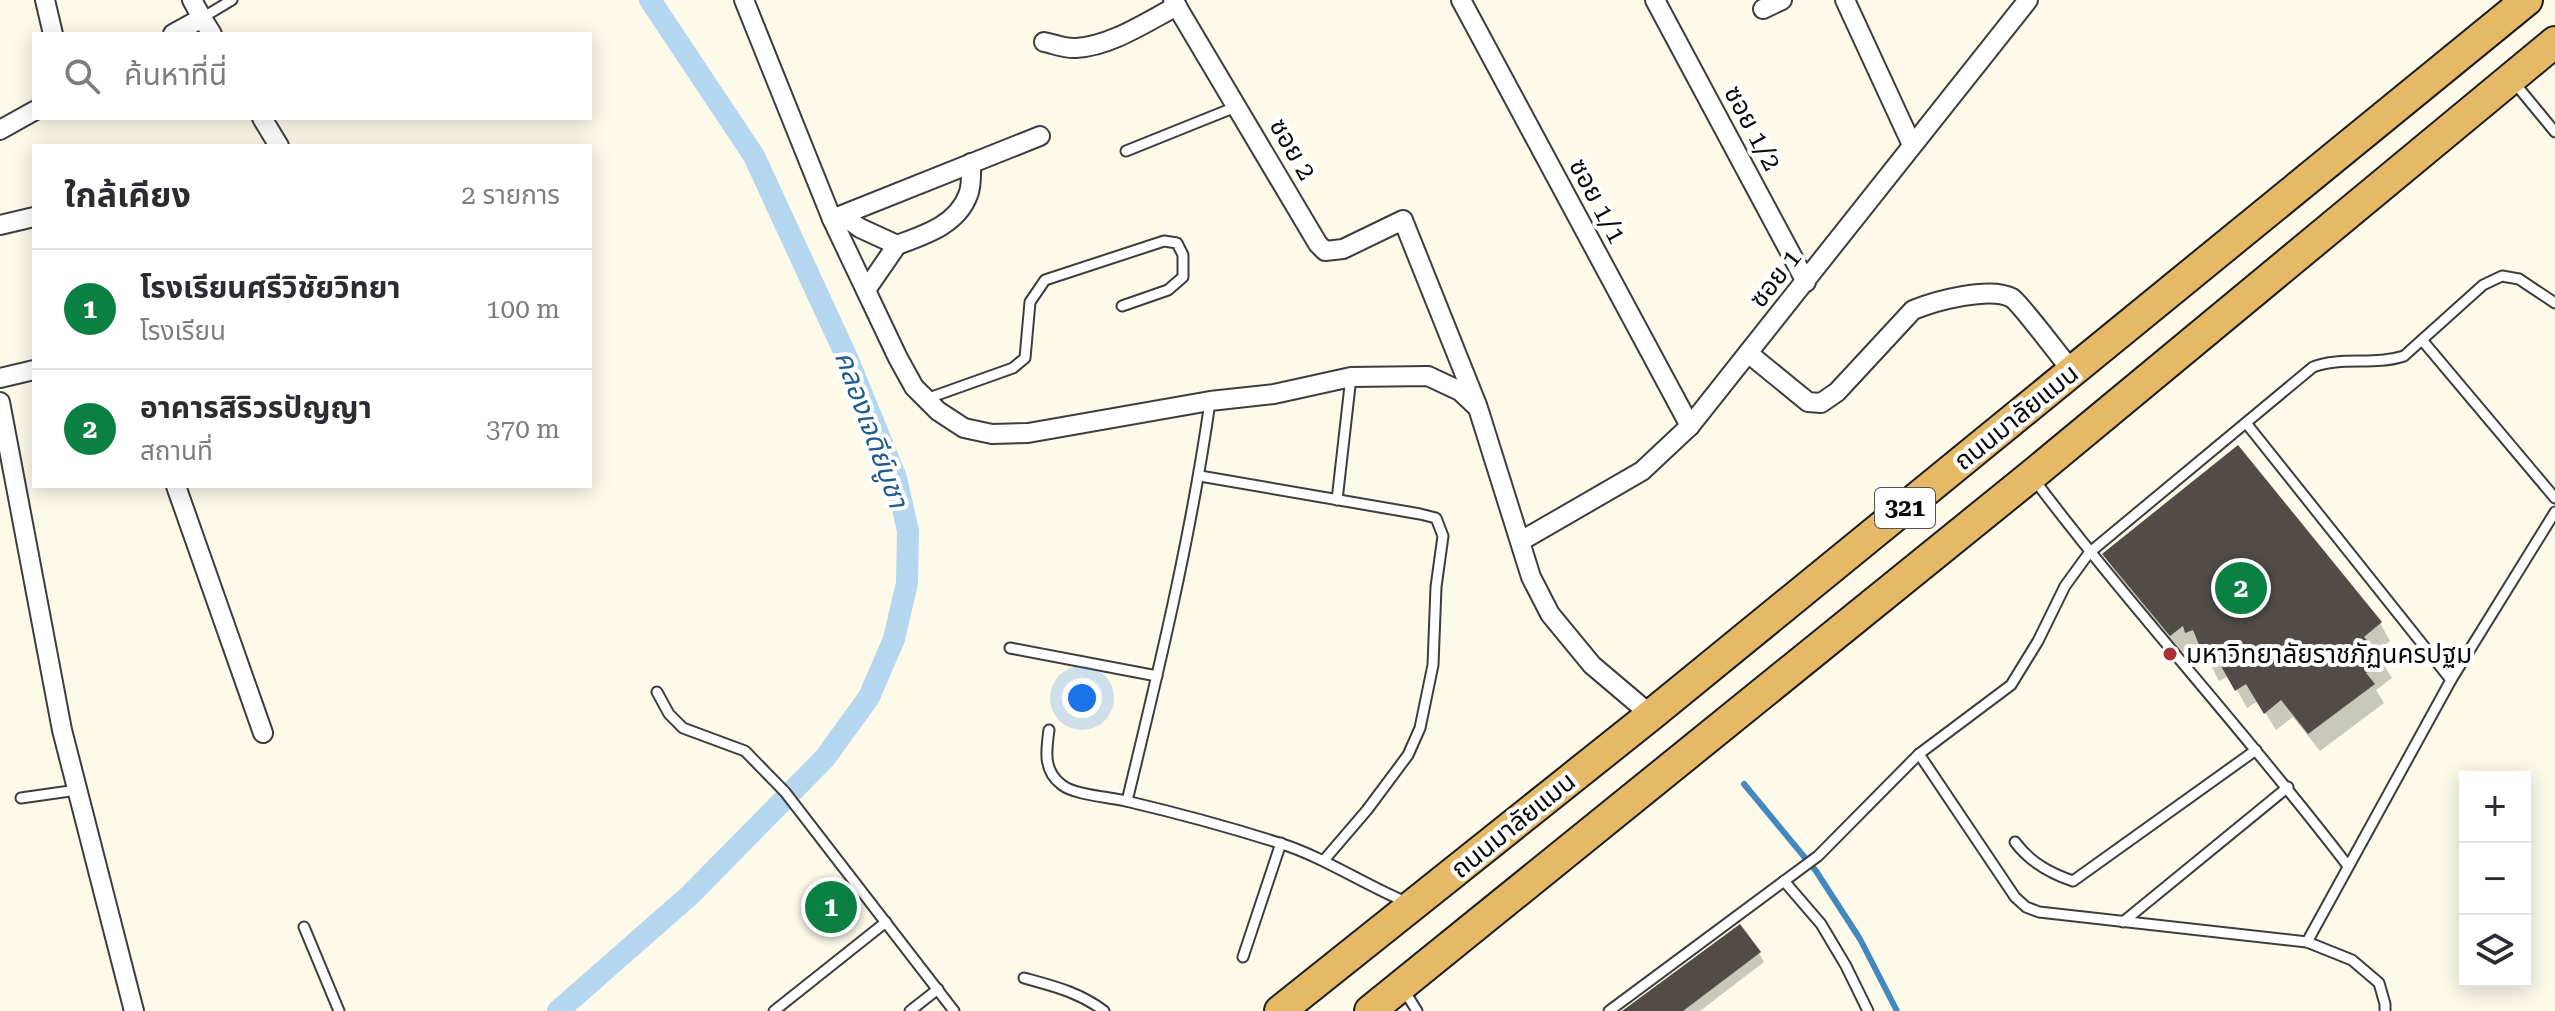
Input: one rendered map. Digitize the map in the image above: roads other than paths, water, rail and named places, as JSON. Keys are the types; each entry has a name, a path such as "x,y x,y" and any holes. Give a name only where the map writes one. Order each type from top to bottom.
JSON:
{"highway":[{"name":"ถนนมาลัยแมน","path":"1280,1011 1651,715 2527,0"},
{"name":"ถนนมาลัยแมน","path":"1370,1011 1409,998 2555,42"}],"street":[{"path":"45,0 53,32"},
{"path":"182,32 207,26 192,0"},
{"path":"744,0 866,290 898,358 914,387 938,411 964,428 992,434 1028,433 1210,401 1274,394 1351,377 1428,376 1460,391 1478,408 1531,577 1550,614 1592,665 1651,715"},
{"name":"ซอย 1/1","path":"1461,0 1690,426"},
{"name":"ซอย 1/2","path":"1655,0 1806,282"},
{"path":"1763,9 1782,0"},
{"path":"1845,0 1912,145"},
{"name":"ซอย 1","path":"1521,541 1642,471 1690,426 2028,0"},
{"path":"1044,42 1074,49 1098,43 1124,34 1175,3"},
{"name":"ซอย 2","path":"1175,3 1325,251 1343,249 1403,220 1478,408"},
{"path":"0,130 32,112"},
{"path":"263,120 278,144"},
{"path":"837,217 1040,136"},
{"path":"866,290 897,245 933,232 959,213 970,193 971,163"},
{"path":"0,225 32,217"},
{"path":"837,217 897,245"},
{"path":"1748,353 1808,402 1821,403 1837,392 1913,310 1930,303 1989,294 2012,298 2072,371"},
{"path":"0,378 32,370"},
{"path":"0,402 5,442 62,730 134,1011"},
{"path":"177,488 263,733"}],"lane":[{"path":"207,26 232,0"},
{"path":"2511,78 2555,132"},
{"path":"1126,151 1238,106"},
{"path":"926,399 1013,368 1025,358 1030,302 1045,280 1164,241 1177,243 1183,255 1183,277 1168,290 1122,306"},
{"path":"1609,1011 1818,856 1919,754 2011,685 2038,641 2065,586 2089,553 2313,367 2329,361 2388,361 2404,356 2483,285 2502,276 2519,279 2555,303"},
{"path":"2422,340 2555,498"},
{"path":"1337,500 1351,377"},
{"path":"1127,801 1200,476 1210,401"},
{"path":"2246,423 2451,680"},
{"path":"1200,476 1436,518 1443,536 1436,587 1433,665 1420,728 1408,755 1325,859"},
{"path":"2031,476 2089,553 2288,787 2348,866"},
{"path":"2307,942 2451,680 2555,512"},
{"path":"1010,648 1157,676"},
{"path":"657,692 669,714 683,728 745,751 785,792 954,1011"},
{"path":"1049,730 1047,766 1053,778 1065,788 1127,801 1281,843 1325,859 1366,885 1412,905"},
{"path":"2015,842 2027,857 2055,875 2073,881 2256,750"},
{"path":"1919,754 2015,897 2026,907 2039,912 2307,942 2352,960 2379,983 2385,1011"},
{"path":"2123,922 2288,787"},
{"path":"21,798 77,790"},
{"path":"1243,957 1281,843"},
{"path":"1788,878 1821,924 1868,1011"},
{"path":"774,1011 886,922"},
{"path":"304,927 339,1011"},
{"path":"1024,978 1069,990 1104,1011"},
{"path":"910,1011 938,989"}],"waterway":[{"name":"คลองเจดีย์บูชา","path":"558,1011 690,895 825,758 869,697 894,639 907,583 908,531 896,478 848,360 754,156 650,0"},
{"path":"1744,784 1816,871 1860,939 1897,1011"}],"place":[{"name":"อาคารสิริวรปัญญา","path":"2241,588"},
{"name":"มหาวิทยาลัยราชภัฏนครปฐม","path":"2170,654"},
{"name":"โรงเรียนศรีวิชัยวิทยา","path":"831,907"}]}
